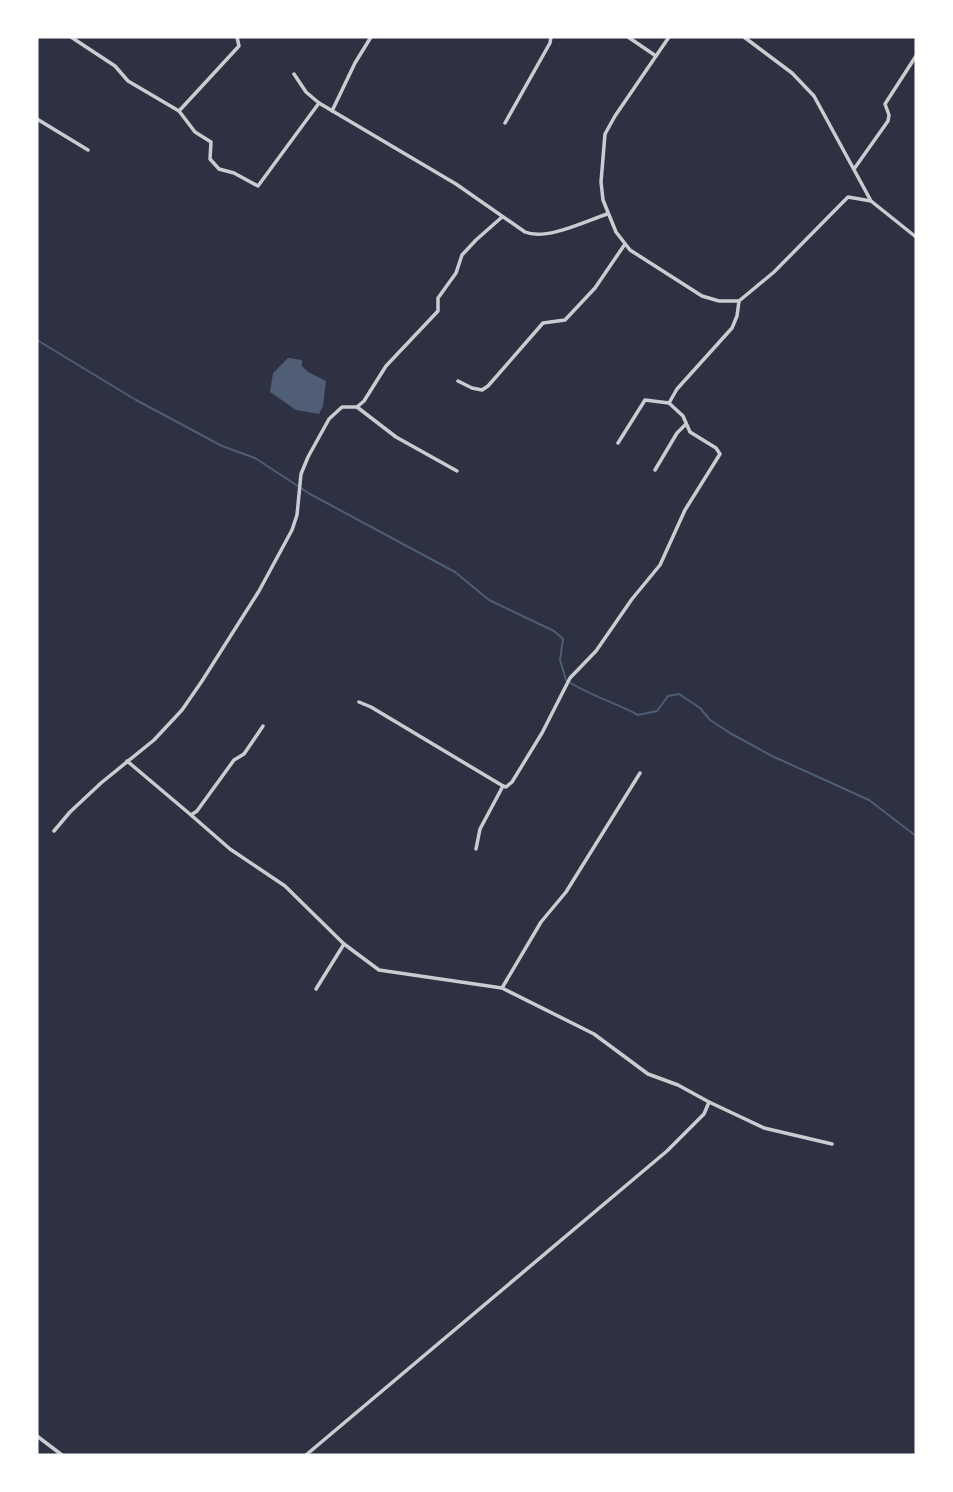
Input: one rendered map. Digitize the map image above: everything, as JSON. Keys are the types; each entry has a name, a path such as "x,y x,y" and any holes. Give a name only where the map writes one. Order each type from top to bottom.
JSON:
{"street":[{"path":"71,37 114,66 128,81 179,111 195,132 211,142 210,159 219,169 234,173 258,186 319,103"},
{"path":"179,111 239,46 237,37"},
{"path":"332,111 371,37"},
{"path":"505,123 551,37"},
{"path":"628,37 656,56"},
{"path":"669,37 615,116 606,134 601,182 607,214 625,244 658,270 702,296 719,301 739,301 774,272 844,199 852,196 871,201"},
{"path":"744,37 792,73 814,96 871,201 916,237"},
{"path":"854,169 888,121 889,114 885,104 916,55"},
{"path":"294,74 306,92 319,103 457,184 525,232 537,235 561,230 607,214"},
{"path":"37,119 88,150"},
{"path":"357,407 364,401 386,366 438,311 438,298 456,273 462,255 502,217"},
{"path":"458,382 482,390 488,386 543,323 565,320 595,288 625,244"},
{"path":"669,403 677,389 732,328 739,301"},
{"path":"359,702 371,706 503,786 506,787 512,782 570,678 596,651 632,599 660,565 685,510 720,454 716,448 690,432 683,416 669,403 645,400 618,443"},
{"path":"54,831 70,812 154,740 182,710 202,681 260,591 292,530 297,515 301,474 329,419 342,407 357,407 396,437 457,471"},
{"path":"655,470 677,433 686,424"},
{"path":"191,815 197,811 234,760 244,754 263,726"},
{"path":"127,761 230,849 285,886 344,944 379,970 502,988 594,1034 648,1074 678,1085 764,1128 832,1144"},
{"path":"502,988 541,922 566,892 640,773"},
{"path":"476,849 480,829 503,786"},
{"path":"316,989 344,944"},
{"path":"306,1455 667,1151 704,1114 709,1102"},
{"path":"37,1436 62,1455"}],"water":[{"path":"288,358 302,360 302,366 308,372 326,381 323,406 319,414 296,410 270,392 273,373"}],"waterway":[{"path":"37,340 136,400 222,446 255,458 310,494 455,572 489,600 554,631 563,639 560,660 566,680 574,685 638,715 657,711 668,696 679,694 730,733 772,756 869,800 916,836"}]}
